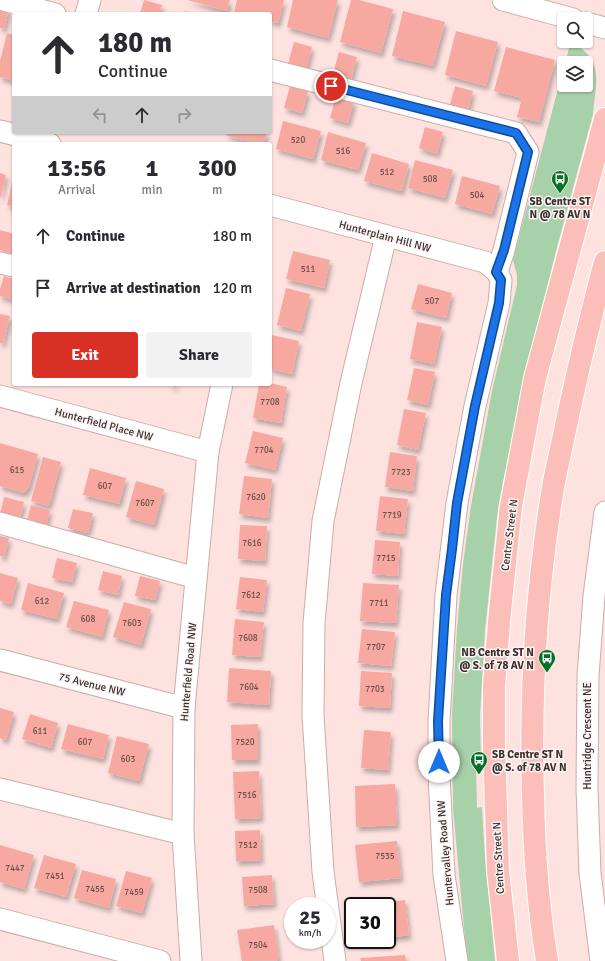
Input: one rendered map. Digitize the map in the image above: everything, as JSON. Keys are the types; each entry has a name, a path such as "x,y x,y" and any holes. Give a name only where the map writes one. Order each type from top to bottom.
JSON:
{"main road":[{"name":"Centre Street N","path":"508,961 498,871 494,744 494,686 511,506 535,378 605,119"},
{"path":"547,961 540,919 534,842 532,759 533,673 542,568 552,493 573,392 605,262"}],"street":[{"path":"4,0 48,12"},
{"path":"87,12 90,0"},
{"path":"503,0 557,15"},
{"path":"593,25 605,28"},
{"path":"272,71 516,133 528,152 504,250 496,272"},
{"path":"0,131 43,142"},
{"name":"Hunterplain Hill NW","path":"272,207 485,262 496,272"},
{"path":"335,961 323,872 313,715 314,624 323,521 351,383 386,236"},
{"path":"0,263 12,266"},
{"name":"Huntervalley Road NW","path":"457,961 444,875 438,721 446,595 457,503 475,406 499,303 501,280 496,272"},
{"name":"Hunterfield Road NW","path":"191,961 183,834 184,708 208,452 222,386"},
{"name":"Hunterfield Place NW","path":"0,396 208,452"},
{"name":"Huntridge Crescent NE","path":"601,961 590,873 586,788 588,676 594,596 605,512"},
{"path":"0,523 196,578"},
{"name":"75 Avenue NW","path":"0,660 184,708"},
{"path":"0,789 183,834"},
{"path":"0,919 160,961"}],"green space":[{"path":"569,48 581,48 589,56 567,56"},
{"path":"593,62 596,72 596,81 593,114 557,247 520,395 498,508 485,630 480,716 481,763 476,764 477,808 482,807 485,858 495,961 467,961 453,808 452,713 457,629 463,564 471,506 492,391 517,285 517,275 513,260 557,92 593,92"}],"building":[{"path":"144,0 162,5 160,12 141,12"},
{"path":"187,0 230,0 227,11"},
{"path":"237,0 284,0 278,23 272,22 272,12 234,12"},
{"path":"293,0 338,0 328,38 287,27"},
{"path":"351,0 359,0 393,9 381,53 340,42"},
{"path":"0,6 9,9 4,29 0,28"},
{"path":"403,11 445,22 433,66 392,56"},
{"path":"456,31 498,42 486,86 445,75"},
{"path":"7,33 12,34 12,80 0,77 0,61"},
{"path":"294,42 312,47 306,69 288,64"},
{"path":"506,47 555,60 539,122 517,117 522,98 494,91"},
{"path":"339,52 357,57 351,79 333,74"},
{"path":"290,86 308,91 302,113 284,108"},
{"path":"455,86 473,91 467,113 449,108"},
{"path":"336,96 354,101 348,123 330,118"},
{"path":"283,121 321,131 313,159 276,149"},
{"path":"425,127 443,132 437,154 419,148"},
{"path":"328,132 366,143 358,170 321,160"},
{"path":"266,134 264,142 251,142 226,135"},
{"path":"372,153 409,164 402,191 364,181"},
{"path":"415,160 453,170 445,198 408,188"},
{"path":"0,173 6,175 1,197 0,197"},
{"path":"462,176 500,186 492,214 455,204"},
{"path":"12,182 12,206 7,205"},
{"path":"0,230 12,233 11,254 0,250"},
{"path":"293,251 330,260 324,288 286,279"},
{"path":"4,276 12,278 12,299 0,296 0,289"},
{"path":"418,284 452,293 446,318 411,309"},
{"path":"286,288 310,294 301,331 277,325"},
{"path":"0,314 10,316 3,344 0,343"},
{"path":"417,322 442,327 434,364 410,359"},
{"path":"272,335 299,341 292,374 272,369"},
{"path":"414,368 435,372 428,405 407,400"},
{"path":"272,383 287,387 281,423 253,418 259,386 272,386"},
{"path":"404,409 426,413 418,450 397,445"},
{"path":"253,431 283,438 275,470 245,463"},
{"path":"0,443 38,454 29,487 24,493 0,486"},
{"path":"390,452 417,456 413,491 385,487"},
{"path":"43,457 61,462 49,506 31,501"},
{"path":"90,468 126,478 119,504 83,495"},
{"path":"244,476 272,479 268,518 239,514"},
{"path":"136,481 164,489 154,525 126,517"},
{"path":"380,496 408,499 404,534 376,531"},
{"path":"4,497 24,502 19,521 0,514"},
{"path":"31,505 50,510 45,529 26,524"},
{"path":"73,509 93,513 88,533 68,528"},
{"path":"240,525 267,526 265,561 238,559"},
{"path":"0,536 9,538 4,557 0,556"},
{"path":"375,540 400,542 398,576 372,574"},
{"path":"57,558 77,563 72,582 52,578"},
{"path":"103,571 122,576 118,595 98,590"},
{"path":"0,573 18,578 11,604 0,601"},
{"path":"140,576 160,581 155,600 135,596"},
{"path":"240,577 267,580 263,612 236,609"},
{"path":"28,583 64,593 57,619 21,610"},
{"path":"363,583 399,585 396,623 360,621"},
{"path":"74,601 109,610 102,637 66,627"},
{"path":"124,602 151,609 141,645 113,637"},
{"path":"235,619 264,622 260,657 232,655"},
{"path":"362,629 395,632 391,666 358,663"},
{"path":"229,668 271,671 269,705 227,702"},
{"path":"361,671 392,673 390,708 359,706"},
{"path":"0,708 14,712 6,740 0,738"},
{"path":"30,714 58,723 51,748 22,739"},
{"path":"68,724 109,735 103,759 61,749"},
{"path":"258,724 258,760 232,760 231,725"},
{"path":"364,730 391,732 388,770 361,768"},
{"path":"117,736 149,744 139,781 108,773"},
{"path":"259,771 261,818 235,819 233,772"},
{"path":"395,784 397,825 356,827 355,786"},
{"path":"260,830 261,860 236,861 235,831"},
{"path":"397,841 401,878 359,882 355,845"},
{"path":"0,845 34,855 24,889 0,882"},
{"path":"44,855 76,864 66,897 34,888"},
{"path":"82,870 116,879 109,908 74,898"},
{"path":"126,871 152,878 142,913 116,906"},
{"path":"272,875 274,904 244,906 242,877"},
{"path":"405,900 409,935 396,937 396,901"},
{"path":"274,925 279,960 242,961 237,930"},
{"path":"405,955 406,961 361,961 360,958"}],"place":[{"name":"SB Centre ST N @ 78 AV N","path":"560,194"},
{"name":"NB Centre ST N @ S. of 78 AV N","path":"547,673"},
{"name":"SB Centre ST N @ S. of 78 AV N","path":"479,775"}],"route":[{"path":"331,86 516,133 528,152 504,250 496,272 501,280 499,303 475,406 457,503 446,595 438,721 439,762"}]}
